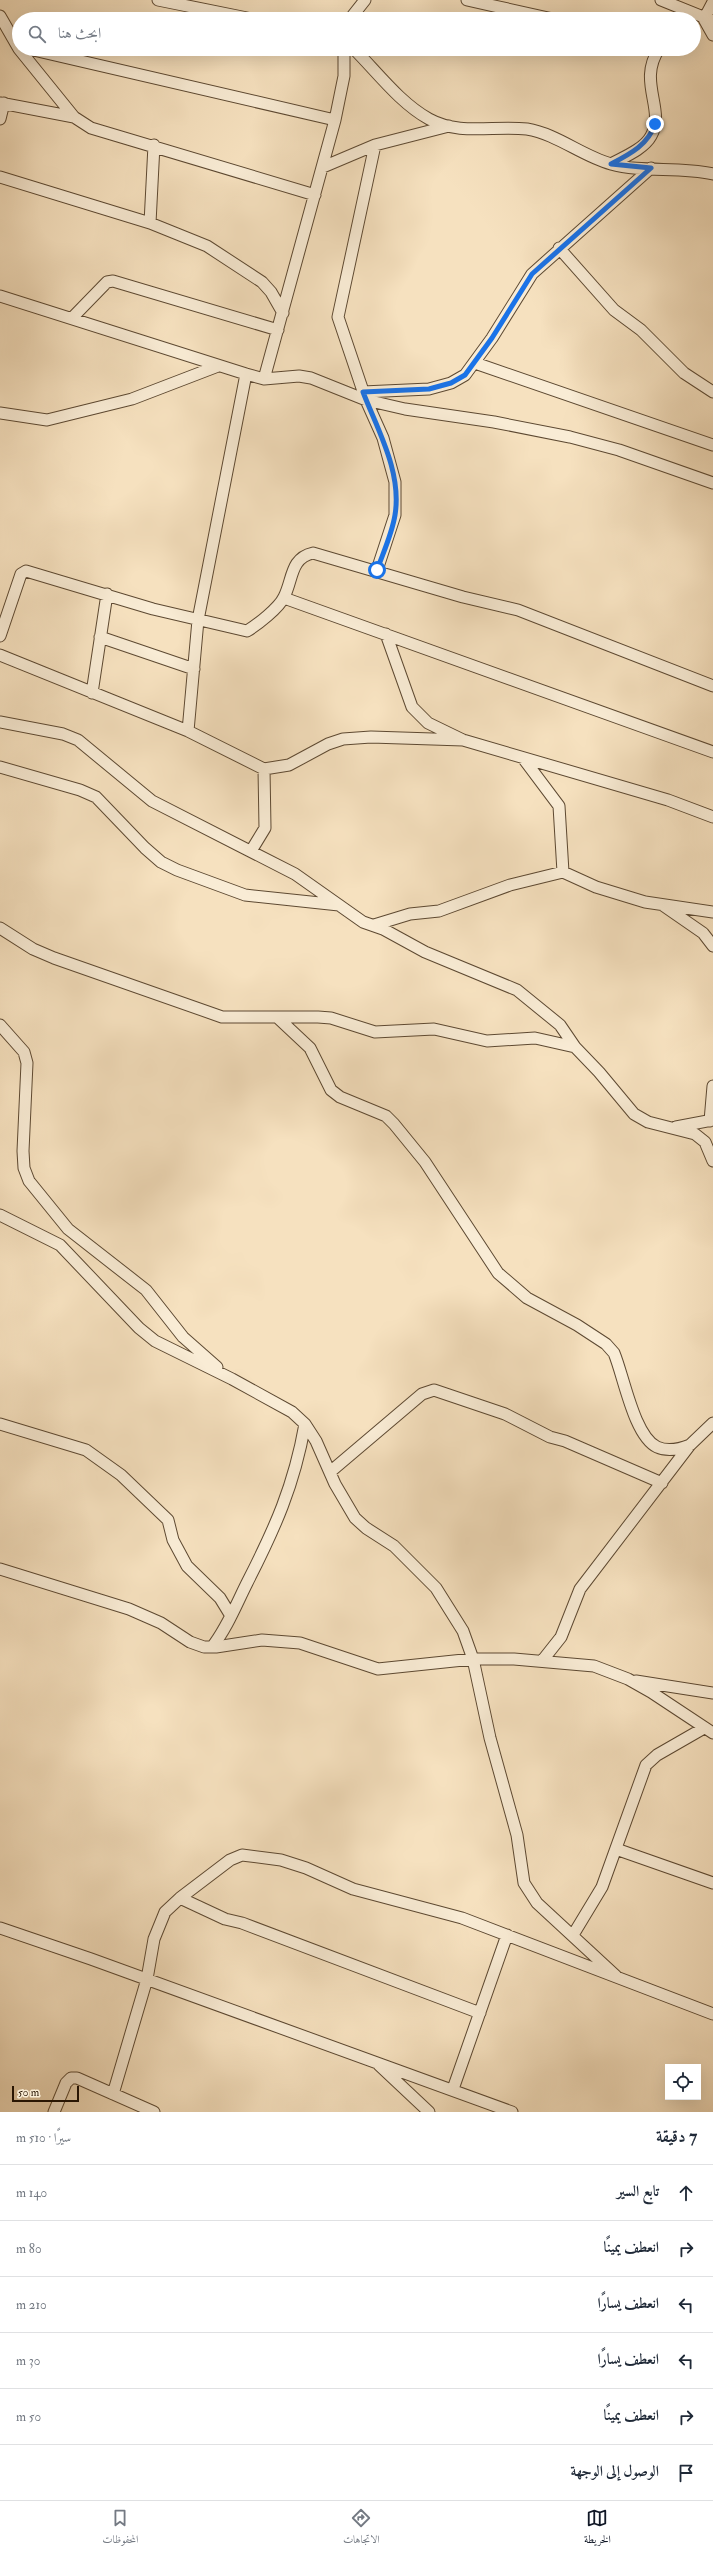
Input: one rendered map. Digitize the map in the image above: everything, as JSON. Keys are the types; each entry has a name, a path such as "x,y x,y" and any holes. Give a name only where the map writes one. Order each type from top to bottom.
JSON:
{"street":[{"path":"158,0 217,12"},
{"path":"356,12 365,0"},
{"path":"467,0 521,12"},
{"path":"661,0 681,12"},
{"path":"713,2 708,20 713,35"},
{"path":"0,16 12,36"},
{"path":"0,34 12,42"},
{"path":"26,56 74,117 91,128 154,145 315,195"},
{"path":"59,56 335,120"},
{"path":"264,379 335,120 344,76 344,56"},
{"path":"361,56 411,106 429,119 449,126 475,129 525,129 541,132 611,164 713,174"},
{"path":"611,164 638,149 651,136 655,124 649,77 654,56"},
{"path":"0,119 2,103 74,117"},
{"path":"323,167 375,145 449,126"},
{"path":"150,223 154,145"},
{"path":"375,145 338,317 365,396 382,438 395,482 395,515 377,570"},
{"path":"365,396 429,389 451,383 465,375 475,363 523,284 559,248 651,168"},
{"path":"0,177 150,223 207,246 249,272 271,292 283,313"},
{"path":"559,248 614,310 641,330 684,373 713,392"},
{"path":"72,318 107,282 113,280 278,330"},
{"path":"0,296 218,366 264,379 299,376 311,378 419,412 494,422 570,437 619,450 713,482"},
{"path":"475,363 713,445"},
{"path":"0,414 48,420 132,399 218,366"},
{"path":"188,731 198,620 246,374"},
{"path":"0,636 21,574 26,571 107,594 152,609 247,631 256,625 284,598 293,569 299,559 306,554 313,553 377,570 463,597 518,610 713,686"},
{"path":"92,693 107,594"},
{"path":"284,598 713,752"},
{"path":"386,634 412,706 419,716 428,723 464,740 668,800 713,817"},
{"path":"100,637 194,669"},
{"path":"0,655 188,731 264,769 290,765 328,744 343,739 371,737 464,740"},
{"path":"0,722 63,734 78,740 152,801 295,874 364,922 374,925 425,952 517,990 550,1014 575,1047 599,1072 634,1114 648,1122 683,1129 701,1137 713,1161"},
{"path":"523,758 559,806 563,872"},
{"path":"0,767 80,790 96,797 150,853 161,862 184,872 245,895 340,905"},
{"path":"251,851 265,828 264,769"},
{"path":"374,925 410,914 439,910 502,887 563,872 596,887 645,902 713,912"},
{"path":"662,905 703,933 713,946"},
{"path":"0,928 33,949 54,958 222,1017 331,1018 374,1032 445,1030 497,1042 535,1038 575,1047"},
{"path":"278,1018 310,1048 331,1090 340,1097 386,1116 394,1124 425,1162 498,1273 527,1298 577,1325 606,1344 614,1353 640,1428 648,1440 658,1448 671,1450 690,1445"},
{"path":"2,1029 24,1052 27,1063 24,1168 32,1186 68,1229 146,1290 182,1337 232,1379"},
{"path":"672,1128 711,1120 713,1086"},
{"path":"0,1215 60,1245 139,1328 155,1341 232,1379 282,1406 305,1424 316,1441 330,1472 355,1518 366,1528 394,1546 436,1588 463,1631 473,1659 490,1738 517,1834 524,1883 537,1903 616,1976"},
{"path":"330,1472 422,1394 434,1390 505,1414 550,1437 565,1441 662,1483"},
{"path":"542,1661 561,1637 580,1589 690,1445 713,1423"},
{"path":"0,1424 12,1429 86,1450 121,1475 168,1520 173,1540 187,1566 220,1598 231,1616"},
{"path":"212,1647 231,1616 275,1528 297,1466 305,1424"},
{"path":"0,1569 128,1609 161,1623 190,1642 212,1647 262,1640 300,1643 371,1668 378,1669 473,1659 542,1661 594,1666 628,1679 713,1693"},
{"path":"628,1679 708,1730"},
{"path":"573,1935 602,1887 646,1765 657,1755 708,1730"},
{"path":"616,1849 713,1883"},
{"path":"113,2094 147,1979 154,1939 165,1912 180,1898 230,1860 242,1855 259,1856 306,1868 353,1889 462,1918 713,2014"},
{"path":"180,1898 225,1919 242,1923 480,2012"},
{"path":"0,1928 147,1979 453,2089 512,2112"},
{"path":"453,2089 507,1935"},
{"path":"375,2062 429,2112"},
{"path":"54,2112 66,2083 70,2078 77,2078 154,2112"}],"route":[{"path":"377,570 395,515 395,482 382,438 363,392 429,389 451,383 465,375 492,338 523,284 538,267 651,168 611,164 638,149 651,136 655,124"}]}
